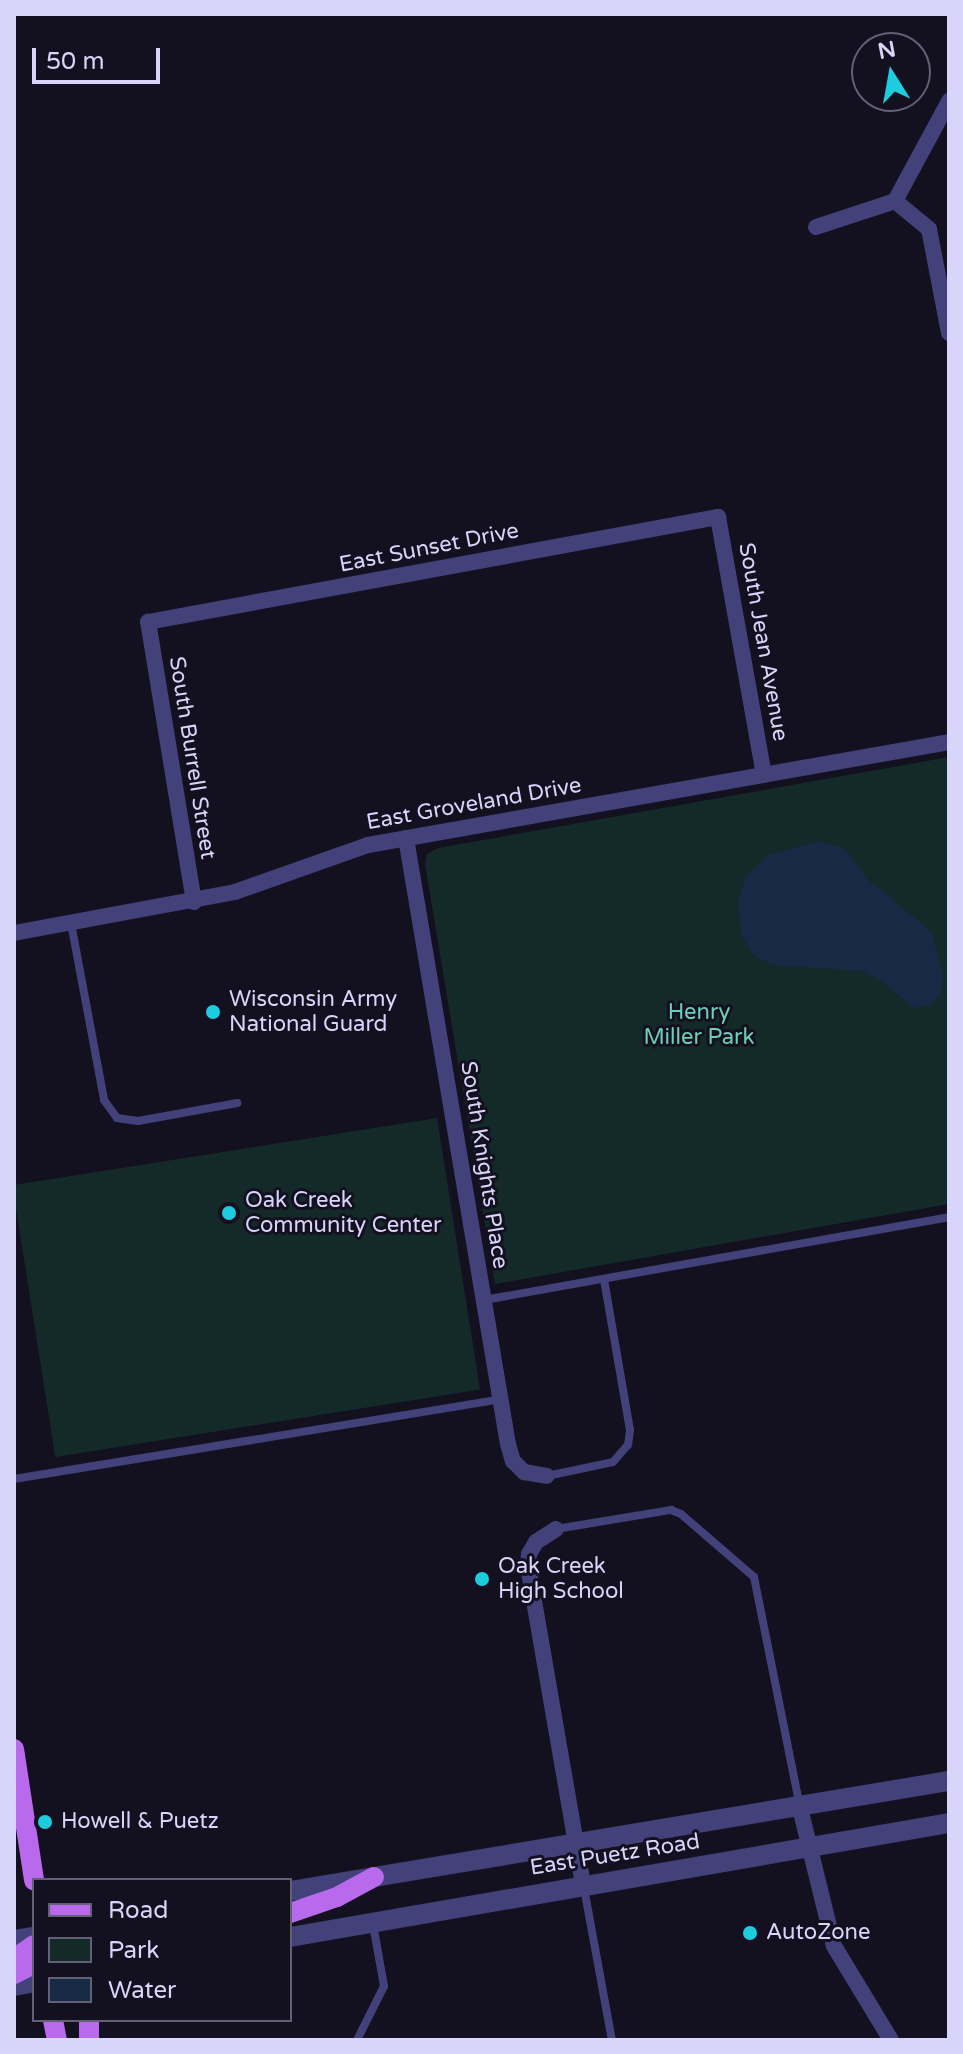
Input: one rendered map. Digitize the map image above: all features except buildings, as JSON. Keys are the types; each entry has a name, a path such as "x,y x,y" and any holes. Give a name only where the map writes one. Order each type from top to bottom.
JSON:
{"main road":[{"path":"14,1749 34,1878"},
{"path":"292,1912 337,1897 374,1877"},
{"path":"14,1959 32,1946"},
{"path":"14,1974 32,1965"}],"street":[{"path":"816,227 895,201 949,101"},
{"path":"895,201 929,229 949,333"},
{"name":"East Sunset Drive","path":"148,622 718,517"},
{"name":"South Jean Avenue","path":"718,517 764,775"},
{"name":"South Burrell Street","path":"148,622 194,902"},
{"name":"East Groveland Drive","path":"14,933 194,902 273,881 359,847 949,742"},
{"name":"South Knights Place","path":"406,838 513,1461 524,1472 547,1476"},
{"path":"556,1529 536,1542 529,1554 528,1566 583,1884"},
{"name":"East Puetz Road","path":"292,1891 949,1781"},
{"path":"800,1808 834,1946 891,2040"},
{"name":"East Puetz Road","path":"292,1937 949,1823"}],"lane":[{"path":"71,923 104,1100 117,1118 138,1121 237,1103"},
{"path":"484,1300 949,1217"},
{"path":"547,1476 613,1462 628,1445 630,1430 604,1279"},
{"path":"14,1479 501,1399"},
{"path":"556,1529 671,1510 681,1514 754,1577 800,1808"},
{"path":"583,1884 612,2040"},
{"path":"357,2040 384,1986 373,1922"}],"green space":[{"name":"Henry Miller Park","path":"949,757 949,1204 495,1284 425,864 427,854 438,848"},
{"path":"437,1118 480,1390 55,1457 14,1185"}],"water":[{"path":"820,841 846,849 867,879 931,931 943,975 940,995 931,1005 914,1008 880,980 863,971 773,965 752,954 741,933 738,901 746,875 770,854"}],"place":[{"name":"Wisconsin Army National Guard","path":"213,1012"},
{"name":"Oak Creek Community Center","path":"229,1213"},
{"name":"Oak Creek High School","path":"482,1579"},
{"name":"Howell & Puetz","path":"45,1822"},
{"name":"AutoZone","path":"750,1933"}]}
